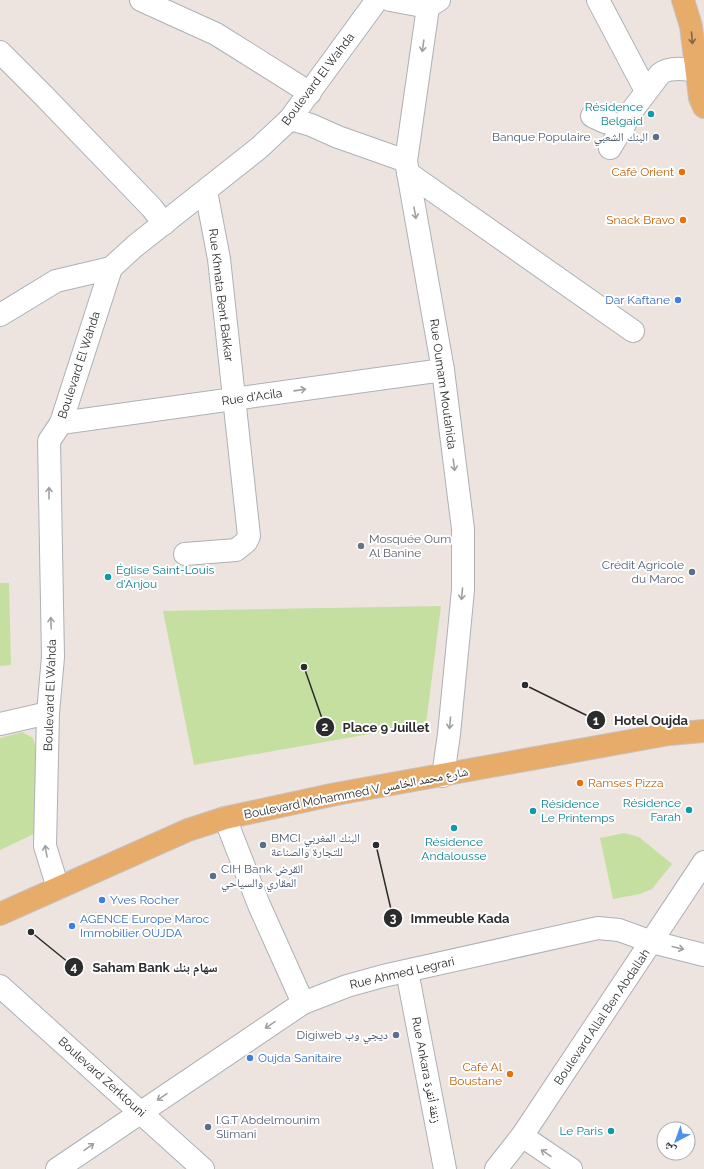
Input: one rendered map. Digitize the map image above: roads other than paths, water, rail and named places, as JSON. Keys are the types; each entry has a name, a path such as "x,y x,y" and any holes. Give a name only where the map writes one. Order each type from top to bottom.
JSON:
{"main road":[{"path":"683,0 691,26 700,71 700,98 704,107"},
{"name":"Boulevard Mohammed V شارع محمد الخامس","path":"0,914 188,830 225,818 336,794 444,776 669,734 704,731"}],"street":[{"path":"141,0 216,34 310,93"},
{"name":"Boulevard El Wahda","path":"58,888 45,846 48,713 53,657 49,441 61,423 111,268 134,246 259,148 290,119 377,0"},
{"path":"390,0 434,4"},
{"path":"598,0 646,91"},
{"name":"Rue Oumam Moutahida","path":"434,4 407,167 443,370 463,529 464,557 460,613 444,776"},
{"path":"0,52 147,202 164,224"},
{"path":"610,148 646,91 665,70 700,71"},
{"path":"592,116 605,122 624,126"},
{"path":"290,119 311,125 407,167 633,331"},
{"name":"Rue Khnata Bent Bakkar","path":"185,554 236,550 246,542 249,536 219,259 206,191"},
{"path":"0,314 56,281 111,268"},
{"name":"Rue d'Acila","path":"61,423 443,370"},
{"path":"0,724 48,713"},
{"path":"225,818 259,905 303,1003"},
{"name":"Boulevard Allal Ben Abdallah","path":"496,1169 522,1136 704,862"},
{"name":"Rue Ahmed Legrari","path":"57,1169 303,1003 346,986 384,976 598,928 619,930 652,942 704,955"},
{"name":"Rue Ankara زنقة أنقرة","path":"407,971 445,1169"},
{"name":"Boulevard Zerktouni","path":"0,986 141,1111 203,1169"},
{"path":"522,1136 570,1169"}],"place":[{"name":"Résidence Belgaid","path":"651,114"},
{"name":"Banque Populaire البنك الشعبي","path":"656,137"},
{"name":"Café Orient","path":"682,172"},
{"name":"Snack Bravo","path":"683,220"},
{"name":"Dar Kaftane","path":"678,300"},
{"name":"Mosquée Oum Al Banine","path":"361,546"},
{"name":"Crédit Agricole du Maroc","path":"692,572"},
{"name":"Église Saint-Louis d'Anjou","path":"108,577"},
{"name":"Place 9 Juillet","path":"304,667"},
{"name":"Hotel Oujda","path":"525,685"},
{"name":"Ramses Pizza","path":"580,783"},
{"name":"Résidence Farah","path":"689,810"},
{"name":"Résidence Le Printemps","path":"533,811"},
{"name":"Résidence Andalousse","path":"454,828"},
{"name":"BMCI البنك المغربي للتجارة والصناعة","path":"263,845"},
{"name":"Immeuble Kada","path":"376,845"},
{"name":"CIH Bank القرض العقاري والسياحي","path":"213,876"},
{"name":"Yves Rocher","path":"102,900"},
{"name":"AGENCE Europe Maroc Immobilier OUJDA","path":"72,926"},
{"name":"Saham Bank سهام بنك","path":"31,932"},
{"name":"Digiweb ديجي وب","path":"396,1035"},
{"name":"Oujda Sanitaire","path":"250,1058"},
{"name":"Café Al Boustane","path":"510,1074"},
{"name":"I.G.T Abdelmounim Slimani","path":"208,1127"},
{"name":"Le Paris","path":"611,1131"}]}
